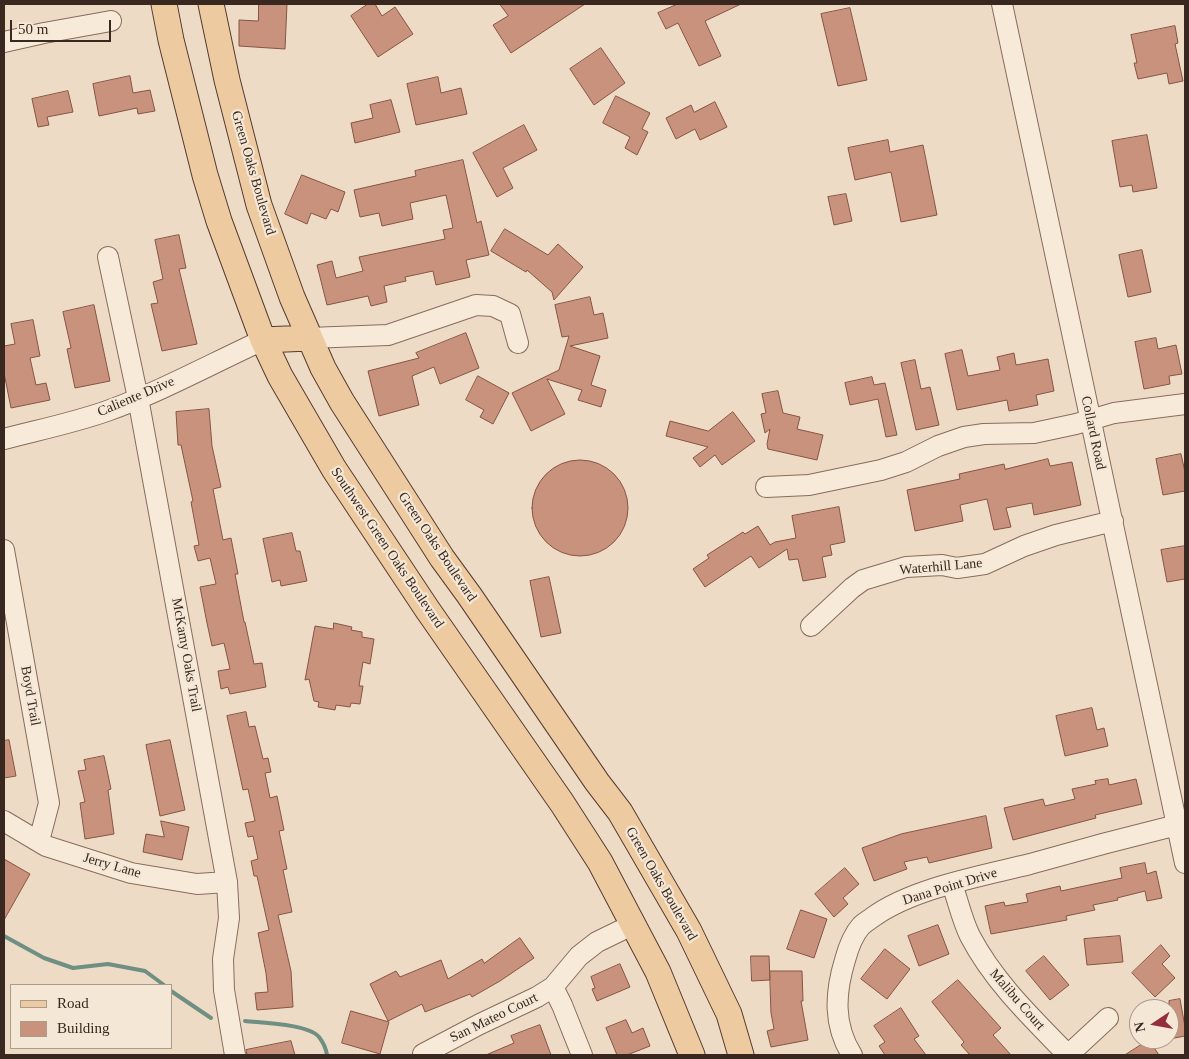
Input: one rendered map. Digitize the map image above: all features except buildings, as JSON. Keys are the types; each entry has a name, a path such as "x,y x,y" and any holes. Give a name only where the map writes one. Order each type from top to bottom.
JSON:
{"main road":[{"name":"Southwest Green Oaks Boulevard","path":"164,4 171,40 205,175 219,221 263,340 280,376 324,452 427,609 562,803 600,862 658,972 692,1055"},
{"name":"Green Oaks Boulevard","path":"211,4 227,80 259,205 309,338 342,402 442,558 597,782 620,812 690,931 729,1014 741,1055"},
{"path":"263,340 309,338"},
{"path":"368,518 400,492"},
{"path":"562,803 597,782"}],"street":[{"name":"Collard Road","path":"1002,4 1090,419 1179,814 1185,863"},
{"path":"4,42 111,22"},
{"name":"McKamy Oaks Trail","path":"108,257 138,398 227,882 229,918 223,959 224,990 235,1055"},
{"path":"309,338 388,335 476,305 493,306 510,314 518,343"},
{"name":"Caliente Drive","path":"4,438 77,420 138,398 263,340"},
{"path":"766,487 809,485 881,470 906,462 938,446 964,437 984,434 1034,433 1114,413 1185,404"},
{"name":"Waterhill Lane","path":"811,626 863,580 906,567 942,565 957,568 985,564 1024,546 1056,535 1113,521"},
{"name":"Boyd Trail","path":"4,550 49,803 39,841"},
{"name":"Dana Point Drive","path":"852,1055 845,1045 836,999 838,982 850,944 861,926 879,912 905,898 1179,814"},
{"name":"Jerry Lane","path":"4,821 46,846 130,873 196,884 227,882"},
{"name":"Malibu Court","path":"952,884 969,934 987,966 1011,996 1068,1055 1108,1018"},
{"name":"San Mateo Court","path":"422,1054 537,997 553,987 579,956 597,942 634,924"},
{"path":"553,987 582,1055"}],"waterway":[{"path":"4,936 44,958 73,968 108,964 145,971 163,984"},
{"path":"172,992 211,1018"},
{"path":"245,1021 305,1029 319,1037 327,1055"}]}
